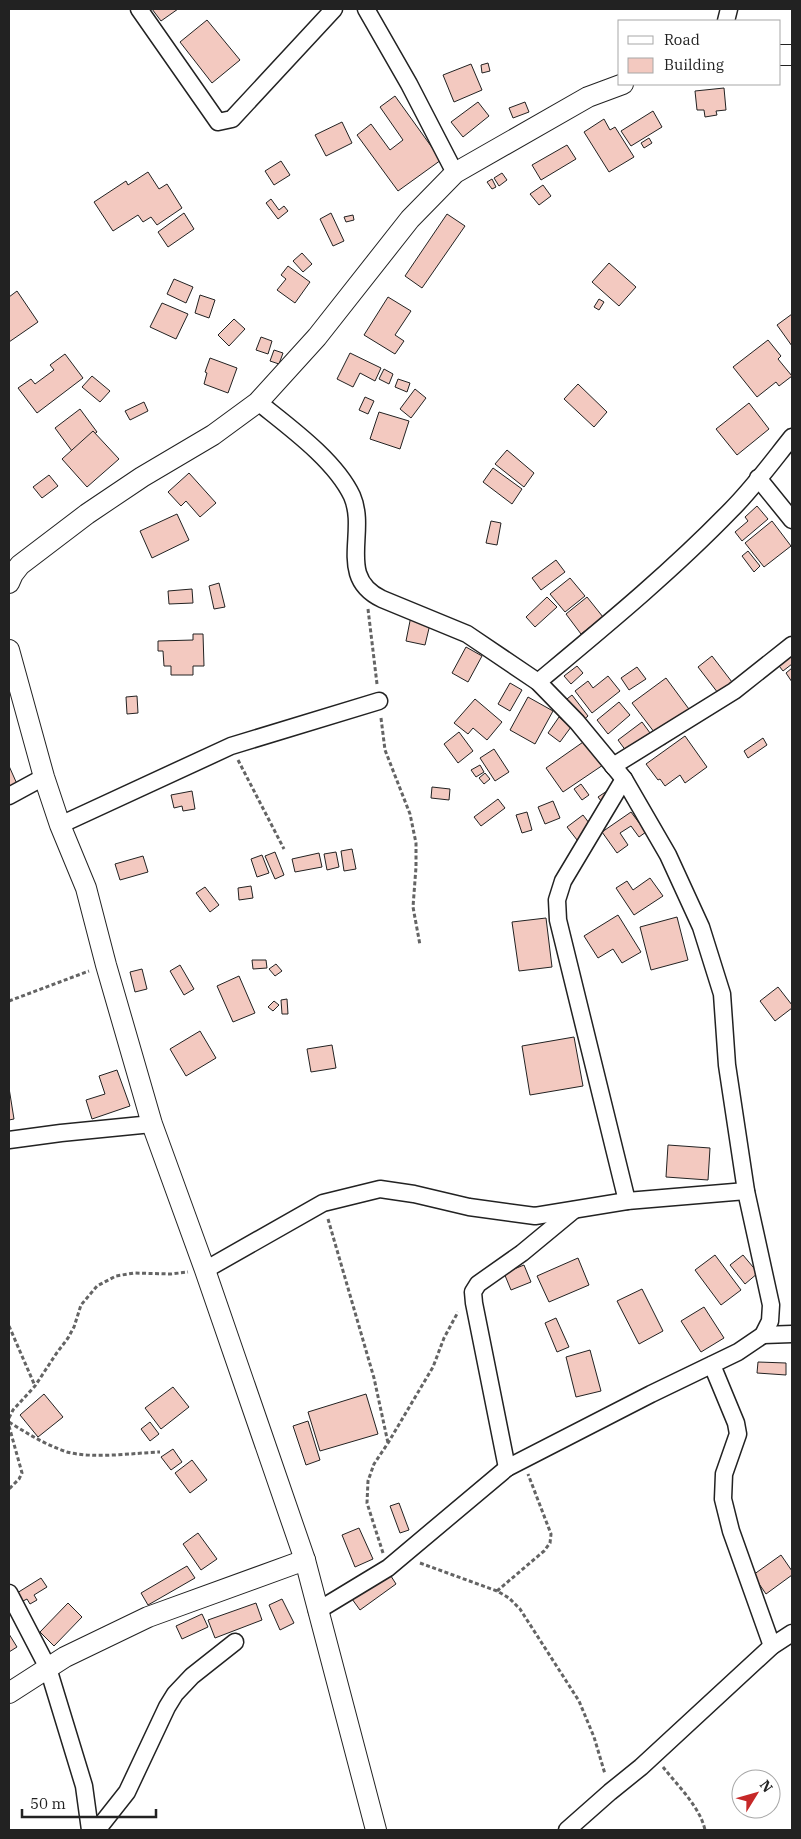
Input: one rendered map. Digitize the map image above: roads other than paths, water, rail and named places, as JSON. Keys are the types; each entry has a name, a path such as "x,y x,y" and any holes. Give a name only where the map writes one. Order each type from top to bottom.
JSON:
{"street":[{"path":"139,9 218,122 232,119 334,9"},
{"path":"366,9 409,84 455,173"},
{"path":"9,583 20,564 87,514 142,477 213,435 258,402 317,337 410,219 455,173 588,97 619,85"},
{"path":"258,402 296,432 339,474 352,498 357,523 356,565 365,588 382,599 467,634 538,682 576,722 624,779 668,854 701,927 722,994 727,1066 746,1191 771,1305 770,1321 763,1335 738,1352 507,1468 388,1568 317,1610"},
{"path":"538,682 620,614 693,548 733,509 792,437"},
{"path":"758,478 792,520"},
{"path":"613,766 734,691 792,645"},
{"path":"9,650 44,778 60,825 86,888 152,1124 205,1270 305,1560 376,1830"},
{"path":"60,825 231,746 379,701"},
{"path":"9,796 44,778"},
{"path":"624,779 563,881 557,900 558,920 627,1201"},
{"path":"9,1140 152,1124"},
{"path":"205,1270 323,1203 380,1190 414,1194 469,1207 535,1216 627,1201 746,1191"},
{"path":"507,1468 473,1292 478,1284 522,1253 574,1210"},
{"path":"763,1335 792,1334"},
{"path":"712,1365 736,1423 738,1434 724,1474 723,1499 732,1531 772,1646"},
{"path":"9,1693 65,1657 148,1617 305,1560"},
{"path":"9,1594 48,1668 84,1786 90,1830"},
{"path":"567,1830 654,1755 772,1646 792,1633"},
{"path":"97,1830 128,1792 167,1707 175,1694 192,1676 235,1642"}]}
